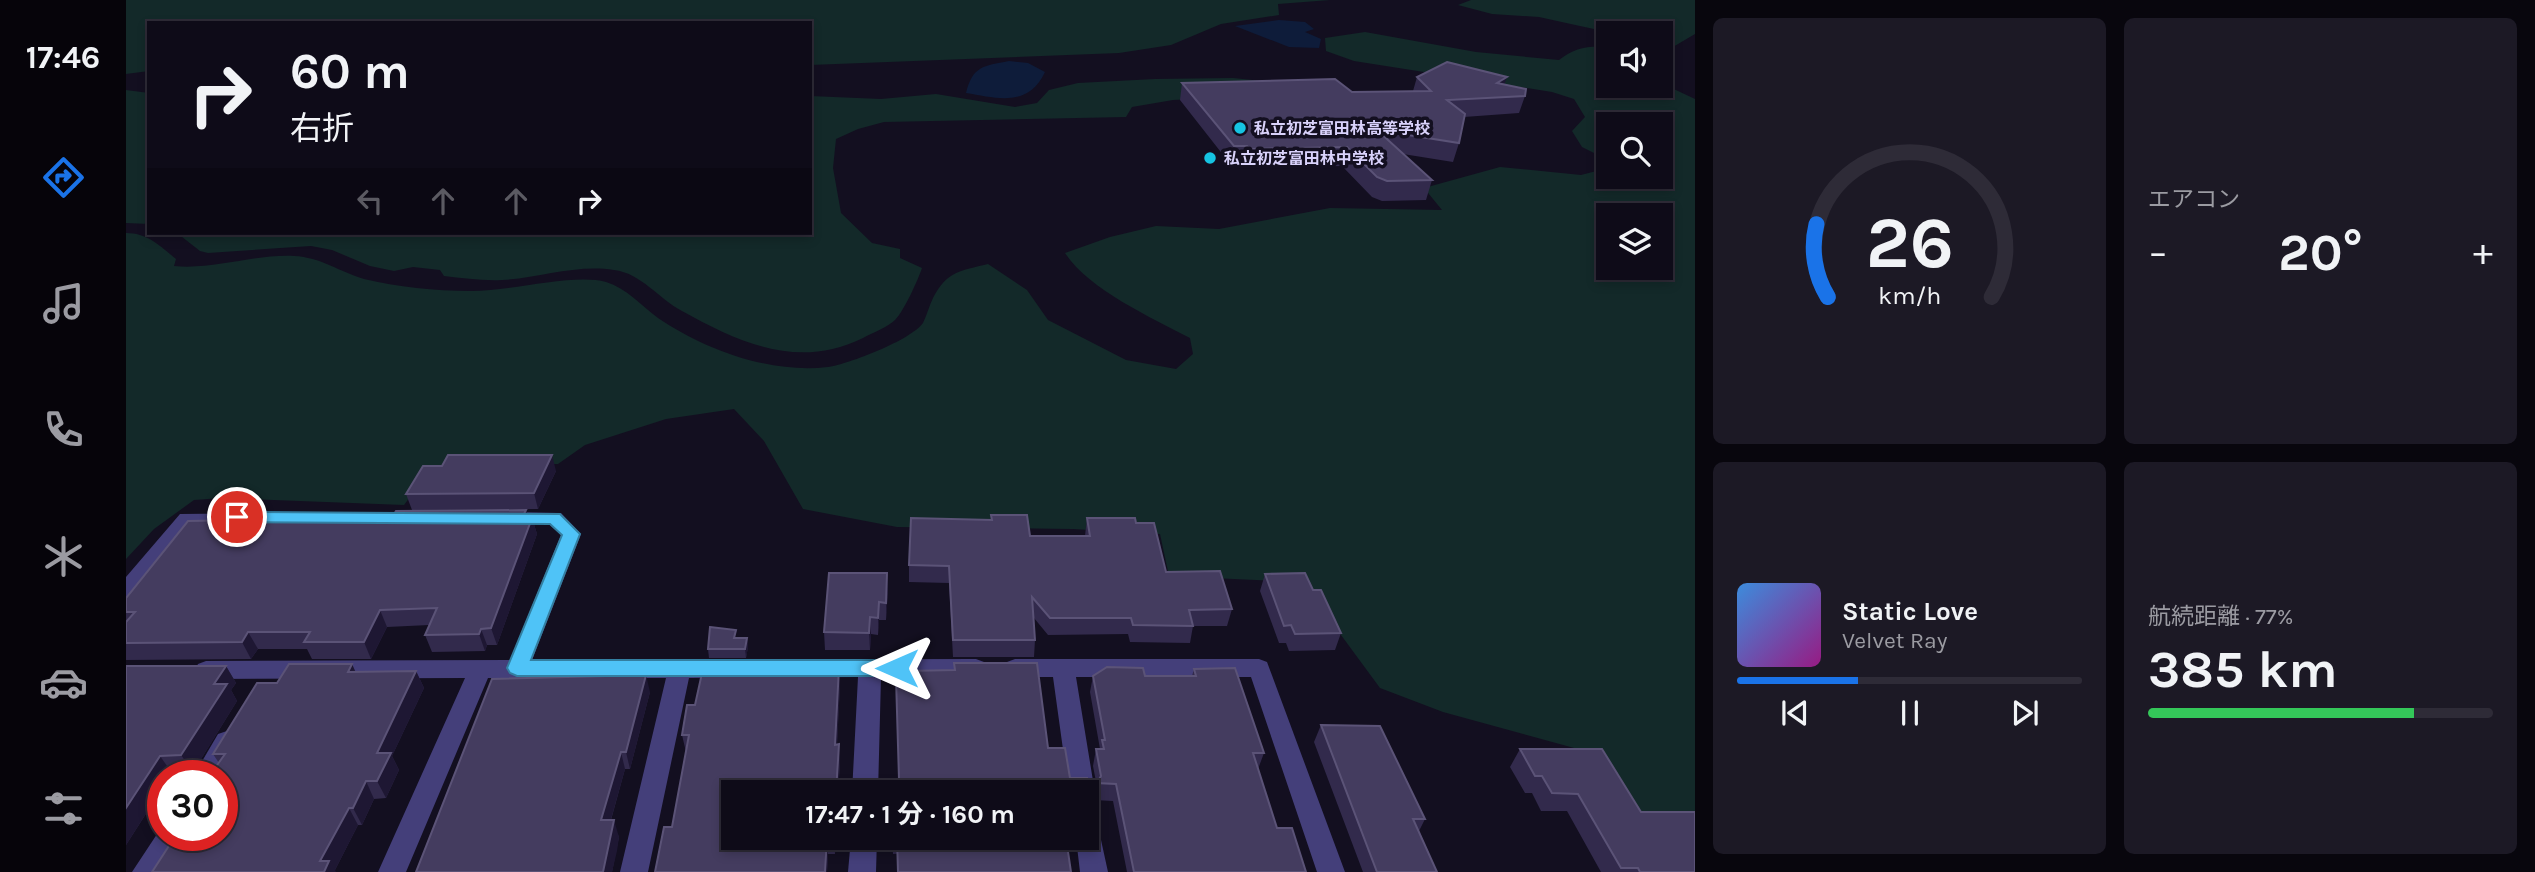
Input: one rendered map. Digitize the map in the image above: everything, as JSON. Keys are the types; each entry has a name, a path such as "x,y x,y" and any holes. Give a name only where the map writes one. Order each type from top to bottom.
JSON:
{"street":[{"path":"126,591 187,519 402,518"},
{"path":"485,518 554,518 571,534 517,668"},
{"path":"392,872 481,668"},
{"path":"634,872 680,668"},
{"path":"866,780 870,668"},
{"path":"1063,668 1080,780"},
{"path":"179,670 1259,668 1331,872"},
{"path":"257,693 271,670"},
{"path":"215,760 242,717"},
{"path":"862,872 863,850"},
{"path":"1091,850 1094,872"},
{"path":"146,872 159,851"}],"green space":[{"path":"126,0 1330,0 1278,4 1279,15 1221,24 1171,45 1119,53 812,65 812,21 147,21 147,71 126,74"},
{"path":"1471,0 1695,0 1695,34 1673,47 1673,21 1596,21 1596,29 1539,17 1492,14 1458,5"},
{"path":"1365,32 1476,52 1559,60 1582,48 1596,46 1596,98 1673,98 1673,89 1695,99 1695,817 1640,815 1596,754 1443,712 1380,688 1302,582 1169,576 1160,534 1073,529 897,527 803,509 764,441 734,409 666,419 585,445 558,464 452,464 424,478 404,505 222,498 194,500 154,529 126,559 126,233 141,235 153,241 176,259 174,266 204,266 264,257 294,256 321,262 364,279 456,291 485,291 559,281 606,282 627,293 676,330 696,340 762,363 806,368 828,367 850,361 906,337 923,323 938,289 949,277 988,264 1027,290 1048,320 1126,360 1176,369 1193,354 1190,338 1105,290 1089,279 1065,253 1110,237 1156,226 1219,229 1330,208 1442,210 1424,188 1500,167 1581,175 1596,171 1596,189 1673,189 1673,112 1596,112 1596,154 1582,147 1572,131 1585,117 1574,99 1552,92 1354,61 1326,51 1325,38"},
{"path":"1233,78 1262,81 1269,95 1173,100 1132,107 1126,117 884,122 836,139 833,168 841,213 872,243 900,249 900,258 922,268 899,316 892,323 863,338 815,352 792,352 748,342 704,323 674,306 633,276 614,270 586,269 516,279 473,279 444,276 440,270 413,267 394,271 370,266 332,250 311,246 208,253 200,251 180,235 812,235 812,96 881,99 936,94 1015,107 1037,103 1049,90 1078,83"},
{"path":"126,90 147,93 147,224 126,223"}],"water":[{"path":"1279,20 1305,22 1314,29 1305,32 1321,39 1319,48 1289,47 1235,26"},
{"path":"1009,61 1028,63 1045,72 1030,91 1021,96 1000,98 966,93 972,77 980,69"}],"building":[{"path":"1447,62 1507,77 1497,83 1526,89 1525,96 1447,100 1465,114 1459,143 1377,130 1432,180 1387,181 1377,177 1347,147 1250,149 1247,146 1234,146 1182,83 1335,79 1352,92 1431,91 1417,77"},
{"path":"448,455 552,455 534,493 406,494 423,466 442,466"},
{"path":"526,510 522,518 532,518 491,628 481,629 479,634 425,635 437,608 380,610 364,642 304,642 310,632 248,632 242,642 126,643 126,622 135,612 126,612 126,598 188,521 365,518 368,514 394,514 396,511"},
{"path":"991,515 1027,515 1030,536 1090,536 1087,518 1135,518 1136,523 1154,523 1166,572 1220,571 1232,609 1189,610 1193,626 1133,625 1131,618 1050,618 1032,597 1035,640 953,640 949,566 909,565 911,518 992,520"},
{"path":"829,573 887,573 886,603 879,602 878,618 870,617 869,633 824,632"},
{"path":"1305,573 1313,590 1321,590 1341,633 1295,634 1291,625 1284,626 1265,574"},
{"path":"710,627 736,630 734,638 747,638 745,649 708,649"},
{"path":"954,663 1037,663 1048,748 1065,748 1070,778 1087,780 893,780 899,779 896,678 905,671 955,670"},
{"path":"289,664 352,664 348,672 416,671 377,753 391,753 377,781 366,781 353,808 349,808 320,861 329,861 324,872 152,872 166,851 238,851 238,760 221,760 225,754 213,754 257,683 277,683"},
{"path":"704,664 739,664 738,671 839,667 835,745 839,744 837,780 721,780 721,850 826,850 825,872 655,872 664,827 672,827 689,735 682,735 687,705 695,705"},
{"path":"126,666 226,666 214,684 227,684 181,755 147,760 147,776 126,808"},
{"path":"1107,667 1143,668 1145,676 1196,676 1194,669 1235,668 1264,753 1253,753 1277,828 1292,828 1306,872 1134,872 1116,784 1099,783 1101,776 1096,749 1104,749 1102,740 1105,740 1093,676"},
{"path":"646,675 626,752 621,752 601,820 614,820 603,872 416,872 492,679"},
{"path":"1321,725 1380,726 1425,819 1413,819 1437,872 1377,872"},
{"path":"1520,749 1602,749 1641,812 1695,812 1695,872 1640,872 1638,868 1621,868 1578,794 1552,793 1542,776 1535,776"},
{"path":"897,850 1068,850 1071,872 898,872"}],"place":[{"name":"私立初芝富田林高等学校","path":"1240,128"},
{"name":"私立初芝富田林中学校","path":"1210,158"}],"route":[{"path":"237,517 554,518 571,534 517,668 897,668"}]}
